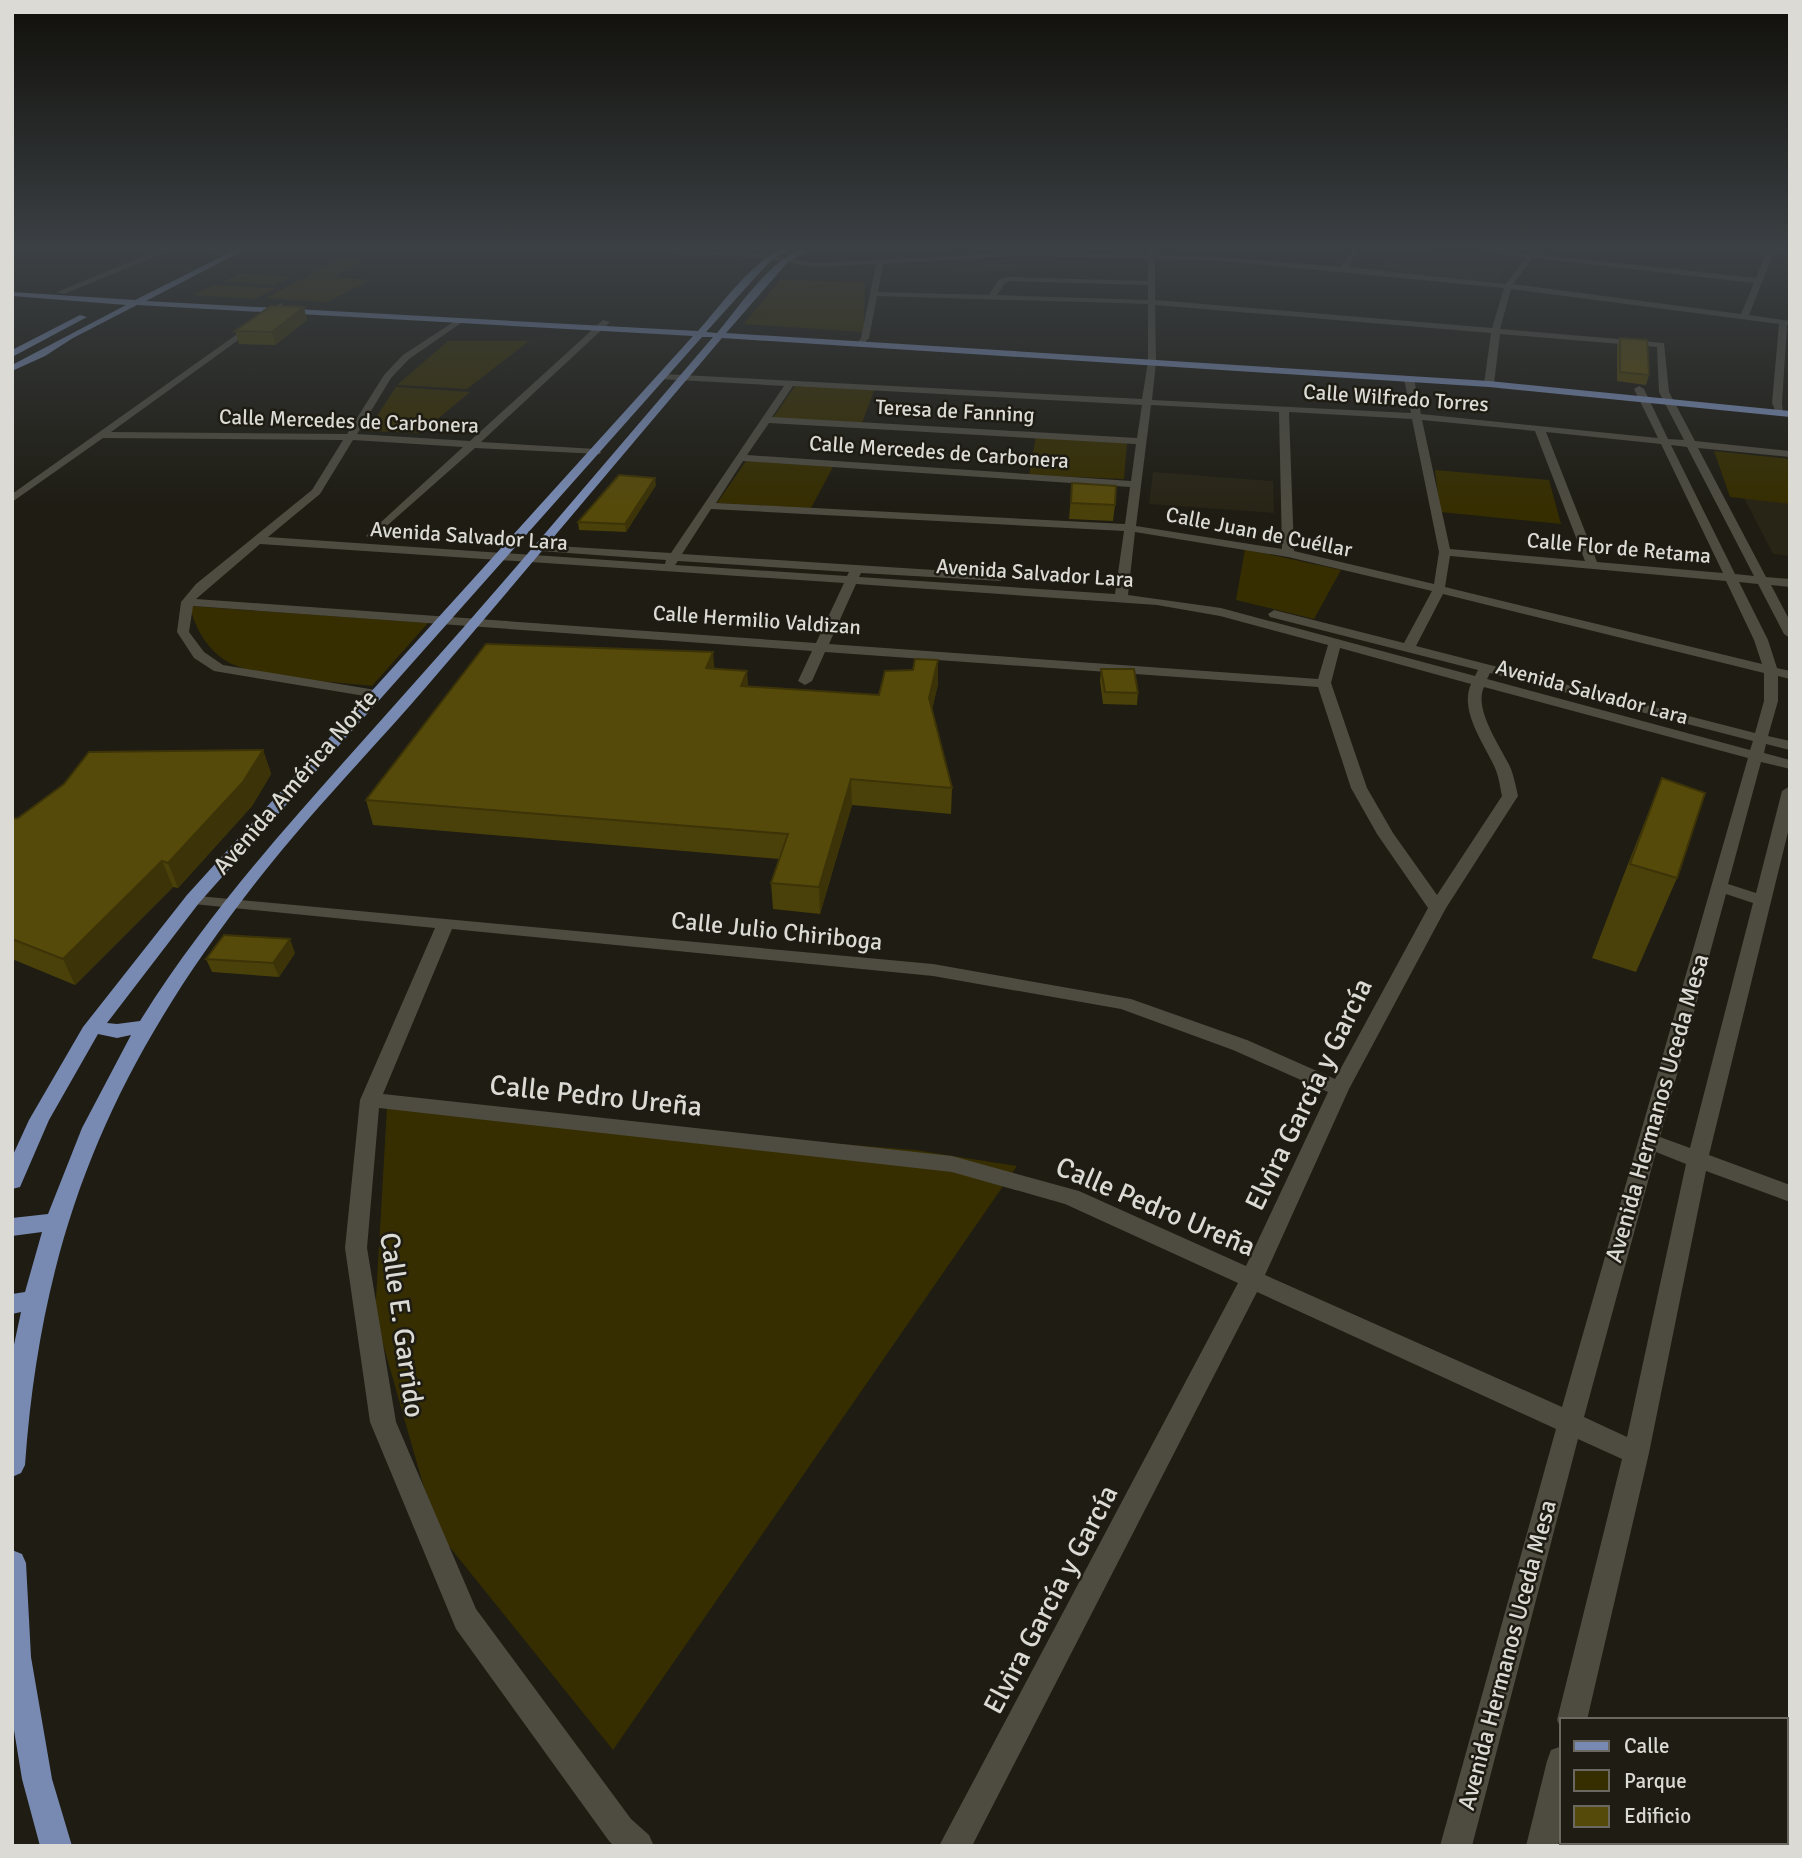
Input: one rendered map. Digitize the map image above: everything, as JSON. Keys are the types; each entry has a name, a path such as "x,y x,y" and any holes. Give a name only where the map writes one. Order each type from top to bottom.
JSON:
{"main road":[{"path":"12,354 52,334"},
{"path":"12,368 43,355 76,334"},
{"name":"Avenida América Norte","path":"12,1181 39,1120 93,1027 192,899 702,334"},
{"name":"Avenida América Norte","path":"12,1465 22,1302 98,1115 146,1026 230,902 721,334"},
{"path":"749,334 1489,380 1782,410 1790,405"},
{"path":"1152,359 1409,379 1489,380"},
{"path":"93,1027 117,1031 146,1026"},
{"path":"12,1227 55,1222"},
{"path":"12,1563 17,1657 37,1779 56,1846"}],"street":[{"path":"12,499 240,334"},
{"path":"377,694 219,668 199,655 183,632 187,602 200,587 316,492 387,377 405,357 434,334"},
{"path":"372,536 594,334"},
{"path":"863,341 865,334"},
{"path":"1121,592 1152,359 1152,334"},
{"path":"1489,380 1495,334"},
{"path":"1545,334 1661,345 1654,395 1691,443 1790,634"},
{"path":"1782,410 1786,334"},
{"name":"Calle Wilfredo Torres","path":"663,377 1415,416 1790,454"},
{"path":"1409,379 1445,552 1439,589 1409,649"},
{"path":"666,569 790,384"},
{"name":"Avenida Hermanos Uceda Mesa","path":"1456,1846 1570,1422 1780,673 1761,640 1665,440 1654,395"},
{"path":"1284,410 1287,553"},
{"name":"Teresa de Fanning","path":"766,420 1141,441"},
{"path":"1539,428 1592,564"},
{"name":"Calle Mercedes de Carbonera","path":"100,435 350,437 596,452"},
{"name":"Calle Mercedes de Carbonera","path":"740,458 1135,484"},
{"name":"Calle Juan de Cuéllar","path":"709,506 1129,528 1287,553 1780,673"},
{"name":"Avenida Salvador Lara","path":"272,529 858,567 1227,602 1409,649 1482,676"},
{"name":"Avenida Salvador Lara","path":"258,540 666,569 1121,592 1221,612 1335,643 1482,676 1758,747 1790,765"},
{"name":"Calle Flor de Retama","path":"1445,552 1790,583"},
{"path":"805,681 858,567"},
{"name":"Calle Hermilio Valdizan","path":"187,602 821,646 1125,671 1324,683"},
{"path":"1335,643 1324,683 1359,788 1385,834 1437,908"},
{"name":"Elvira García y García","path":"955,1846 1252,1278 1339,1089 1437,908 1510,796 1504,771 1479,721 1474,693 1482,676"},
{"name":"Avenida Salvador Lara","path":"1758,747 1790,746"},
{"name":"Avenida Hermanos Uceda Mesa","path":"1572,1718 1636,1453 1698,1159 1790,790"},
{"path":"1719,887 1762,900"},
{"name":"Calle Julio Chiriboga","path":"192,899 933,970 1124,1003 1240,1045 1339,1089"},
{"name":"Calle E. Garrido","path":"446,923 370,1100 356,1248 383,1422 466,1619 620,1830 638,1846"},
{"name":"Calle Pedro Ureña","path":"370,1100 953,1164 1071,1197 1636,1453"},
{"path":"1648,1140 1790,1194"},
{"path":"1542,1846 1560,1770"}],"shaded area":[{"path":"1153,472 1273,481 1274,513 1149,504"},
{"path":"1744,498 1790,503 1790,556 1773,554"}],"green space":[{"path":"448,341 529,341 467,389 397,385"},
{"path":"797,383 875,388 862,423 772,419"},
{"path":"396,387 470,392 421,433 367,431"},
{"path":"1036,436 1127,443 1124,479 1029,475"},
{"path":"1714,451 1790,459 1790,504 1730,497"},
{"path":"746,461 833,467 811,508 717,503"},
{"path":"1435,470 1549,480 1561,524 1440,512"},
{"path":"1245,549 1341,570 1314,619 1236,600"},
{"path":"190,606 428,623 372,686 276,676 228,662 208,645 195,622"},
{"path":"387,1107 915,1150 1017,1166 613,1750 436,1530 375,1316"}],"building":[{"path":"1620,338 1647,340 1649,375 1620,372"},
{"path":"619,475 655,478 625,524 578,522"},
{"path":"1072,483 1116,486 1115,505 1071,503"},
{"path":"486,644 713,652 706,668 747,671 741,686 879,695 885,671 913,670 915,659 938,660 929,698 952,788 851,779 819,887 771,883 788,834 366,800"},
{"path":"1101,669 1134,669 1138,693 1105,692"},
{"path":"263,750 243,782 168,863 162,861 63,959 12,939 12,819 18,818 64,784 89,752"},
{"path":"1662,778 1705,793 1677,878 1630,864"},
{"path":"224,935 290,939 273,963 206,959"}]}
